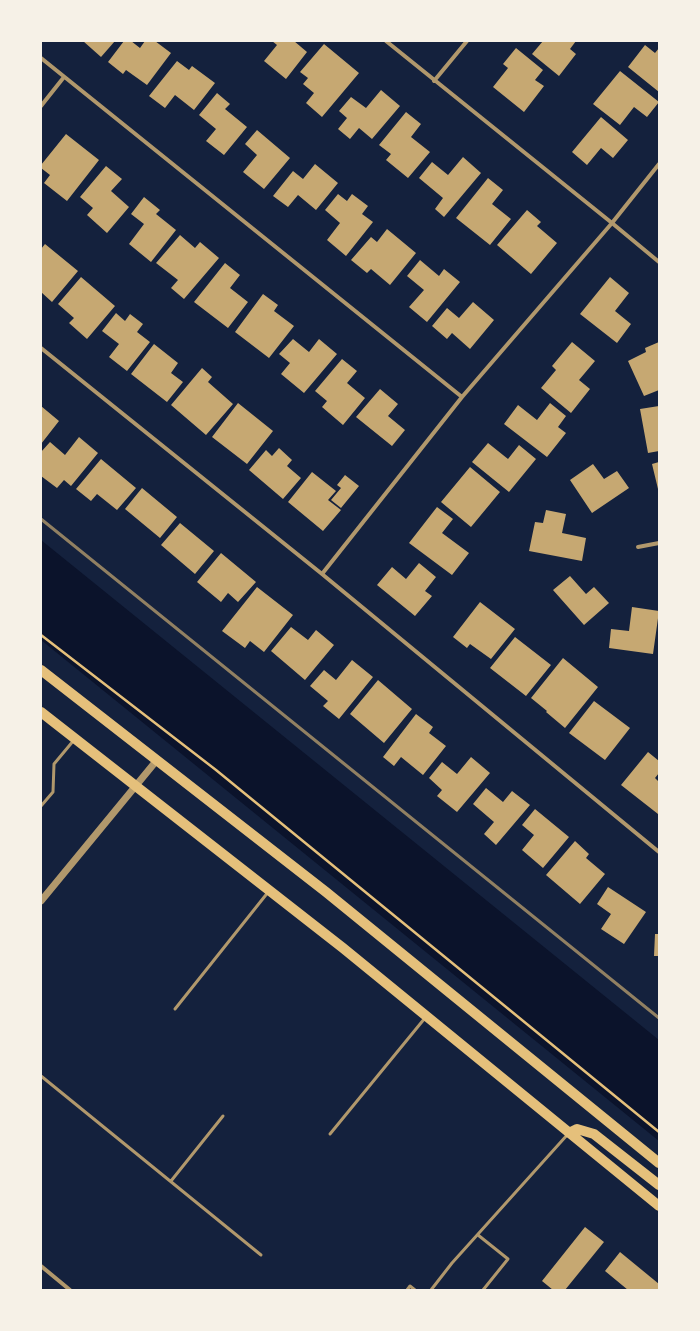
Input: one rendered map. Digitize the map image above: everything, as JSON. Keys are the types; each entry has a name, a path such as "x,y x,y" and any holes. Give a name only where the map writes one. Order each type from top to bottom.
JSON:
{"main road":[{"path":"41,670 326,892 659,1163"},
{"path":"41,712 270,890 427,1015 569,1134 659,1206"},
{"path":"569,1134 576,1130 594,1134 659,1185"}],"street":[{"path":"386,41 659,262"},
{"path":"434,81 467,41"},
{"path":"41,58 462,397"},
{"path":"41,106 64,78"},
{"path":"322,574 462,397 612,223 659,164"},
{"path":"41,348 322,574 659,852"},
{"path":"638,547 659,543"},
{"path":"41,902 157,760"},
{"path":"41,1266 70,1290"}],"lane":[{"path":"41,806 53,792 54,764 75,738"},
{"path":"175,1009 270,890"},
{"path":"330,1134 427,1015"},
{"path":"41,1076 261,1255"},
{"path":"171,1181 223,1116"},
{"path":"431,1290 478,1235 569,1134"},
{"path":"478,1235 508,1259 483,1290"},
{"path":"407,1290 410,1286 415,1290"}],"path":[{"path":"41,635 216,770 659,1132"}],"water":[{"path":"41,540 659,1040 659,1141 41,640"}],"building":[{"path":"83,41 115,41 101,57"},
{"path":"124,41 131,41 140,48 145,41 155,41 171,53 147,85 126,70 123,74 108,62"},
{"path":"272,41 294,41 307,52 286,79 264,61 277,45"},
{"path":"543,41 576,41 570,49 576,54 559,76 532,54"},
{"path":"324,44 359,73 322,117 306,103 314,93 303,84 308,78 300,72"},
{"path":"645,45 655,53 659,48 659,92 628,67"},
{"path":"516,48 543,70 535,80 544,86 524,112 493,87 508,68 503,64"},
{"path":"177,61 189,70 192,66 215,83 194,110 175,95 165,108 149,96"},
{"path":"620,71 659,102 647,117 634,107 620,125 593,104"},
{"path":"381,90 400,106 372,139 359,128 350,139 338,129 347,118 339,111 351,97 366,108"},
{"path":"217,93 230,104 225,109 247,127 224,155 206,141 216,129 199,115"},
{"path":"406,112 421,124 411,137 430,152 408,178 386,160 391,154 379,145"},
{"path":"601,117 628,140 613,158 601,148 587,165 572,152"},
{"path":"257,130 290,158 264,189 243,172 257,155 245,144"},
{"path":"66,134 99,160 67,201 44,183 50,175 41,168 41,165"},
{"path":"463,157 481,173 444,217 435,209 443,198 419,178 432,162 448,175"},
{"path":"315,164 338,183 316,210 298,195 288,207 273,196 293,171 303,179"},
{"path":"106,166 122,179 111,191 129,207 107,233 87,215 93,208 80,197"},
{"path":"488,178 503,190 492,204 511,219 490,245 456,218"},
{"path":"338,194 347,201 352,194 368,206 362,214 373,222 346,256 327,240 340,223 325,210"},
{"path":"144,197 160,210 156,214 176,230 151,262 129,244 144,224 131,214"},
{"path":"527,210 541,222 537,226 557,243 531,274 497,245"},
{"path":"387,229 416,253 390,285 371,269 367,273 351,260 371,237 377,242"},
{"path":"180,235 195,248 200,242 219,258 184,299 171,288 178,280 156,263"},
{"path":"45,244 78,271 52,302 41,292 41,249"},
{"path":"420,260 439,276 444,269 460,282 427,322 409,307 424,290 407,276"},
{"path":"225,263 240,275 230,288 248,302 228,328 194,302"},
{"path":"81,277 115,306 87,339 69,323 74,318 58,304"},
{"path":"610,277 629,293 615,311 631,324 617,343 580,314"},
{"path":"263,294 278,305 274,311 294,326 269,358 235,332"},
{"path":"473,302 494,320 470,349 452,333 447,339 432,326 447,308 459,318"},
{"path":"116,313 125,321 130,314 143,324 137,332 150,342 127,371 109,357 119,344 102,331"},
{"path":"293,339 309,352 319,339 337,354 304,393 281,374 290,363 279,354"},
{"path":"572,342 595,361 579,380 590,389 571,413 541,388 556,370 552,366"},
{"path":"659,342 659,390 644,396 628,361 646,352 645,348"},
{"path":"154,344 178,363 171,373 183,382 167,402 131,374"},
{"path":"342,359 357,371 347,383 365,398 343,425 322,407 327,401 315,391"},
{"path":"202,368 212,377 208,382 233,404 206,435 171,405"},
{"path":"380,389 398,404 388,416 405,430 392,446 356,417"},
{"path":"238,403 273,431 247,464 212,437"},
{"path":"550,403 566,416 558,427 566,433 547,457 504,424 518,405 537,420"},
{"path":"41,406 59,421 41,444"},
{"path":"659,406 659,451 648,453 640,409"},
{"path":"79,437 98,453 71,486 64,480 57,488 41,476 41,452 50,442 65,455"},
{"path":"488,443 508,459 519,445 536,459 509,492 472,462"},
{"path":"279,448 292,460 287,466 301,478 283,499 249,470 266,450 272,456"},
{"path":"101,459 136,488 117,510 97,494 91,501 76,489"},
{"path":"659,462 659,489 658,489 652,464"},
{"path":"593,464 604,479 617,471 629,488 592,513 570,480"},
{"path":"470,467 500,492 471,527 441,502"},
{"path":"312,472 336,491 328,500 341,510 323,531 288,502"},
{"path":"345,475 359,486 341,508 331,500 341,488 337,485"},
{"path":"142,488 177,517 160,538 125,509"},
{"path":"437,507 453,519 442,533 469,553 452,575 409,543"},
{"path":"546,510 566,514 562,533 586,538 582,561 529,551 535,522 543,523"},
{"path":"180,523 214,551 195,574 161,545"},
{"path":"221,553 256,582 238,602 228,593 221,602 197,582"},
{"path":"419,563 436,577 425,591 432,596 415,616 377,585 392,567 406,579"},
{"path":"570,576 586,594 594,587 609,603 584,625 553,590"},
{"path":"257,587 293,615 264,652 250,641 245,648 222,631"},
{"path":"480,602 515,629 491,659 470,644 467,648 453,637"},
{"path":"632,607 659,611 653,654 609,648 611,629 629,631"},
{"path":"291,627 308,640 316,630 334,645 305,680 271,651"},
{"path":"515,637 551,665 526,696 490,668"},
{"path":"563,658 598,687 565,728 531,698"},
{"path":"352,660 373,677 339,719 323,706 328,701 310,686 324,670 336,680"},
{"path":"378,680 412,709 384,743 350,714"},
{"path":"594,701 630,728 605,760 569,733"},
{"path":"416,714 433,727 429,733 446,746 423,775 401,757 394,766 383,757"},
{"path":"648,752 659,761 659,773 655,778 659,782 658,814 621,785"},
{"path":"471,757 490,773 457,812 437,796 442,790 429,778 442,762 457,774"},
{"path":"486,788 503,802 512,791 530,805 496,845 484,834 494,822 473,804"},
{"path":"535,809 569,837 543,868 522,850 534,835 522,825"},
{"path":"575,841 589,854 586,858 605,874 580,904 546,875"},
{"path":"608,887 646,912 624,944 601,929 611,914 597,904"},
{"path":"655,934 659,934 659,956 654,956"},
{"path":"585,1227 604,1242 565,1290 553,1290 542,1281"},
{"path":"620,1252 659,1284 659,1290 628,1290 605,1271"}],"railway":[{"path":"41,519 659,1018"}]}
